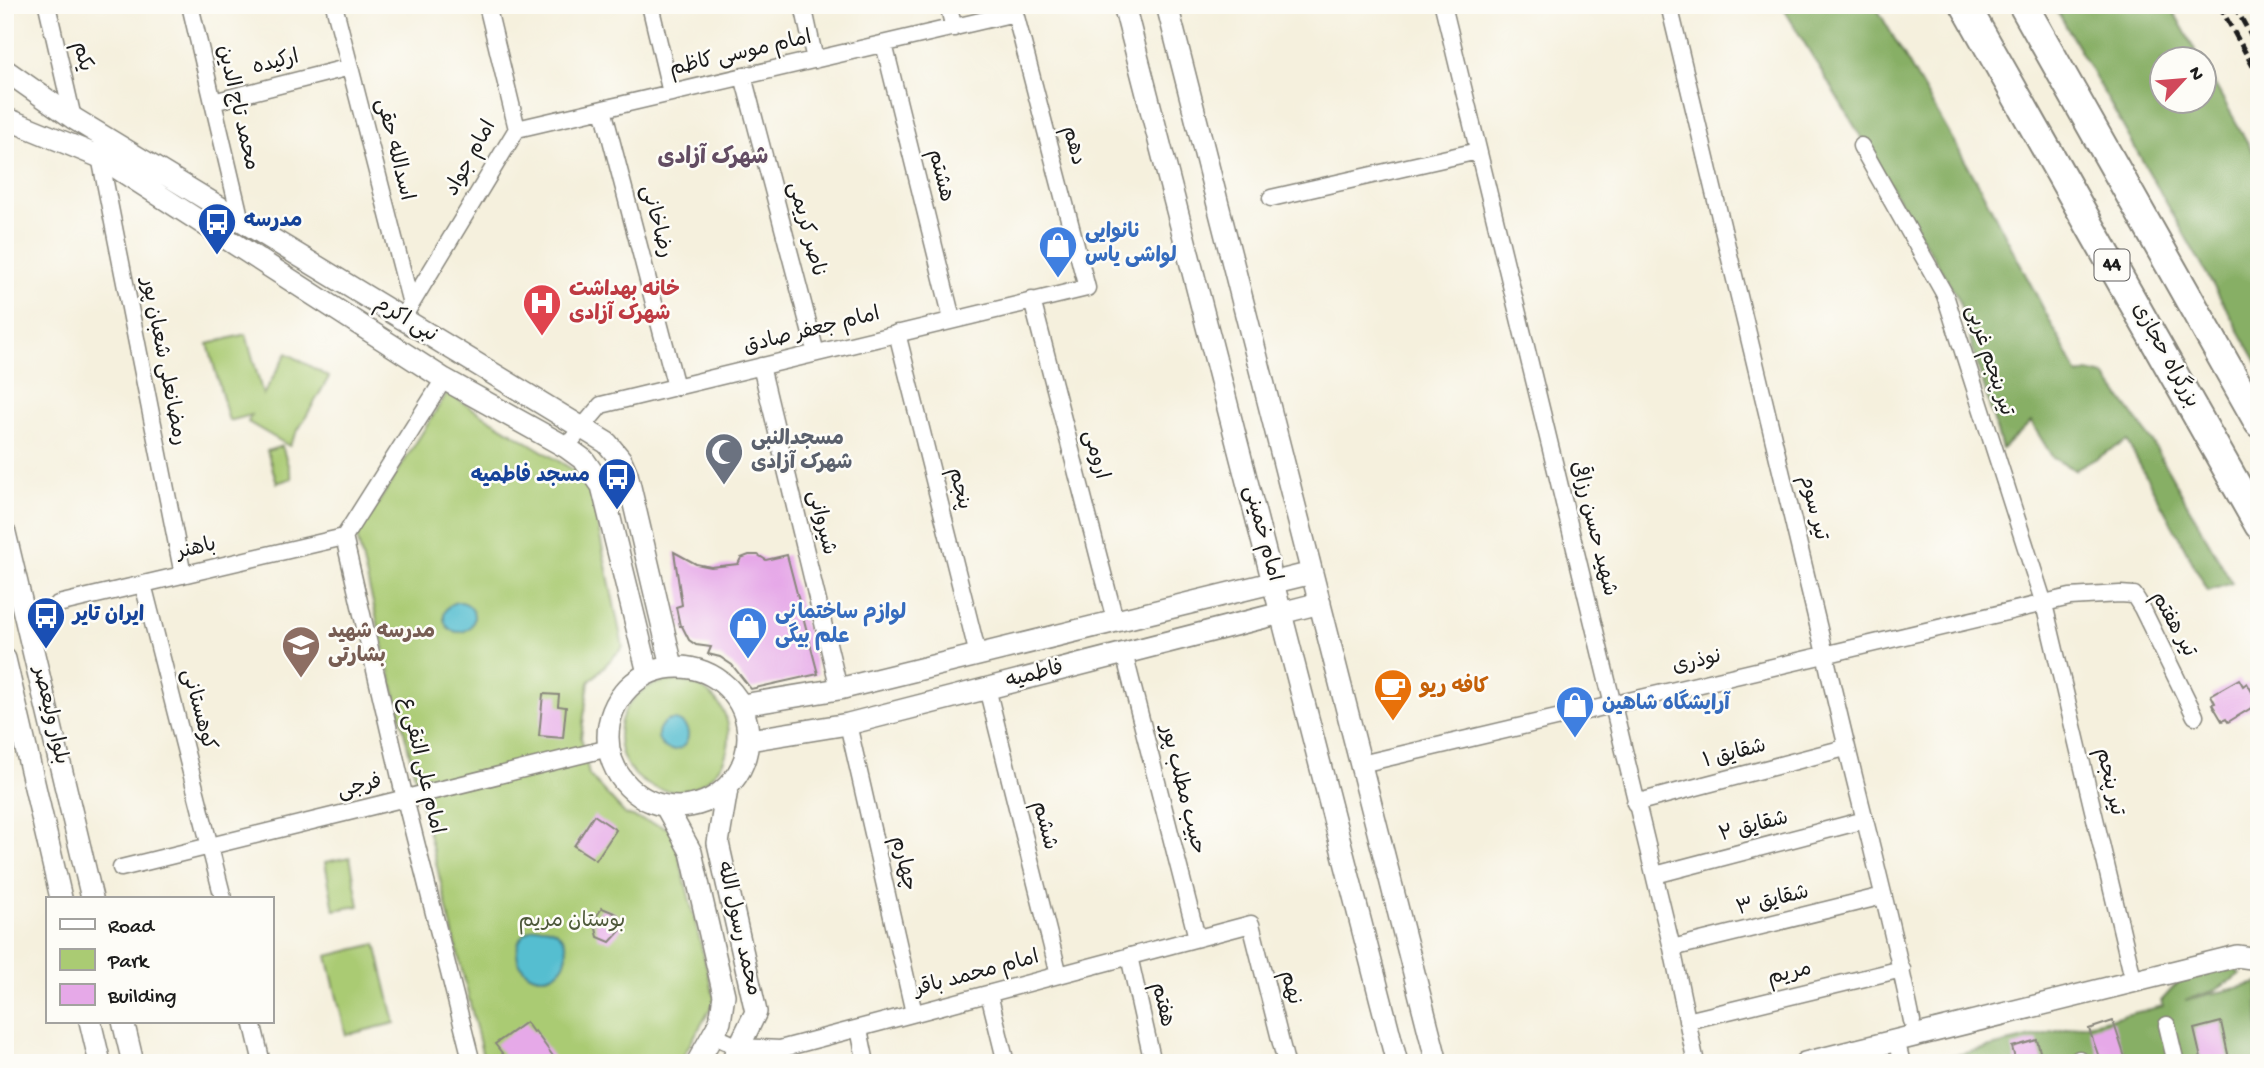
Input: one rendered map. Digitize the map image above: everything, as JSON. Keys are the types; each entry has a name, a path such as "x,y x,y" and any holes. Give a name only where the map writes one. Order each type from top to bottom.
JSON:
{"highway":[{"name":"بزرگراه حجازی","path":"1965,5 2259,525"},
{"name":"44","path":"2023,5 2259,423"}],"street":[{"name":"یکم","path":"47,5 73,118"},
{"name":"محمد تاج الدین","path":"190,5 241,221"},
{"name":"اسدالله حقی","path":"334,5 406,312"},
{"name":"امام جواد","path":"406,312 517,129 487,5"},
{"path":"650,5 671,93"},
{"path":"803,5 816,60"},
{"path":"948,5 954,27"},
{"name":"امام خمینی","path":"1124,5 1398,1063"},
{"name":"امام خمینی","path":"1167,5 1437,1063"},
{"name":"شهید حسن رزاقی","path":"1443,5 1655,875 1696,1063"},
{"name":"تیر سوم","path":"1670,5 1845,748 1902,969 1912,1021"},
{"name":"امام موسی کاظم","path":"517,129 1015,13"},
{"name":"دهم","path":"1015,13 1087,288"},
{"name":"هشتم","path":"884,44 952,319"},
{"name":"ارکیده","path":"213,102 350,66"},
{"name":"نبی اکرم","path":"5,71 73,118 241,221 406,312 607,443 621,460 627,474 672,666"},
{"name":"ناصر کریمی","path":"743,76 816,353"},
{"name":"رضاخانی","path":"603,109 676,387"},
{"name":"نبی اکرم","path":"5,118 100,157 444,379 566,447 584,460 602,486 648,673"},
{"name":"تیر پنجم غربی","path":"1861,146 1945,295 2044,604"},
{"path":"1271,198 1478,151"},
{"name":"رمضانعلی شعبان پور","path":"100,157 183,575"},
{"name":"امام جعفر صادق","path":"566,447 601,405 1087,288"},
{"name":"ارومی","path":"1032,300 1115,620"},
{"name":"پنجم","path":"897,333 978,655"},
{"name":"شیروانی","path":"761,366 839,689"},
{"path":"344,537 444,379"},
{"name":"بلوار ولیعصر","path":"5,533 92,897"},
{"name":"باهنر","path":"58,604 344,537"},
{"name":"امام علی النقی ع","path":"344,537 405,799 472,1063"},
{"name":"فاطمیه","path":"742,705 839,689 1312,573"},
{"name":"کوهستانی","path":"143,584 223,897"},
{"name":"تیر هفتم","path":"2044,604 2070,597 2134,595 2196,716"},
{"name":"فاطمیه","path":"749,740 848,724 1320,603"},
{"name":"نوذری","path":"1361,764 2044,604"},
{"name":"تیر پنجم","path":"2044,604 2131,970"},
{"name":"حبیب مطلب پور","path":"1124,653 1197,938"},
{"name":"بلوار ولیعصر","path":"5,659 61,897"},
{"path":"666,807 646,800 628,787 615,769 608,748 610,721 621,696 633,683 648,673 672,666 693,668 713,675 730,688 742,705"},
{"name":"ششم","path":"987,688 1059,975"},
{"name":"محمد رسول الله","path":"666,807 683,808 713,799 727,789 738,775 746,759 749,740 748,722 742,705"},
{"name":"چهارم","path":"848,724 914,1013"},
{"name":"فرجی","path":"121,868 608,748"},
{"name":"شقایق ۱","path":"1636,803 1845,748"},
{"name":"محمد رسول الله","path":"727,789 718,843 756,1012 735,1055"},
{"name":"محمد رسول الله","path":"666,807 691,852 724,995 720,1022 696,1063"},
{"name":"شقایق ۲","path":"1655,875 1865,820"},
{"name":"شقایق ۳","path":"1672,948 1883,896"},
{"name":"امام محمد باقر","path":"714,1036 735,1055 780,1049 1251,924"},
{"name":"نهم","path":"1251,924 1286,1063"},
{"name":"هفتم","path":"1129,956 1153,1063"},
{"path":"1805,1063 2237,957 2259,958"},
{"name":"مریم","path":"1687,1021 1902,969"},
{"path":"989,994 1006,1063"},
{"path":"90,1023 100,1063"},
{"path":"123,1023 133,1063"},
{"path":"252,1023 262,1063"},
{"path":"2167,1025 2176,1063"},
{"path":"859,1029 866,1063"},
{"path":"1896,1040 1902,1063"}],"green space":[{"path":"1788,5 1875,5 1979,185 2078,375 2088,372 2105,376 2150,438 2232,583 2208,591 2127,441 2075,470 2053,458 2031,422 2002,449 1958,298 1784,9"},
{"path":"2054,5 2170,5 2193,46 2148,46 2148,116 2218,116 2218,90 2259,163 2259,366"},
{"path":"246,334 263,395 287,353 329,377 289,446 248,422 251,415 229,421 208,344"},
{"name":"بوستان مریم","path":"447,393 588,479 623,647 589,682 581,737 589,775 626,815 672,829 715,1001 679,1063 484,1061 357,537"},
{"path":"282,446 292,478 277,483 267,451"},
{"path":"674,681 695,685 713,697 725,715 729,736 725,757 713,775 695,787 674,791 653,787 635,775 623,757 619,736 623,715 635,697 653,685"},
{"path":"350,857 359,906 334,910 325,862"},
{"path":"376,944 395,1023 346,1035 327,956"},
{"path":"2228,966 2241,974 2216,990 2185,1000 2258,983 2259,1063 1923,1063 2163,1006 2161,1001 2184,976"}],"water":[{"path":"459,602 465,603 473,611 473,623 465,631 459,632 453,631 445,623 444,617 445,611 453,603"},
{"path":"673,720 684,724 688,735 684,746 673,750 662,746 658,735 662,724"},
{"path":"542,927 560,934 567,952 560,970 542,977 524,970 517,952 524,934"}],"building":[{"path":"674,552 696,564 711,567 738,564 741,558 749,555 758,555 766,560 787,555 818,674 751,689 732,665 720,657 708,654 711,647 696,645 689,640 680,626 676,607 682,605"},
{"path":"2239,679 2243,686 2247,683 2256,699 2256,705 2228,722 2226,719 2222,721 2212,704 2215,703 2211,695"},
{"path":"543,694 559,695 558,706 566,707 563,738 539,736"},
{"path":"594,815 616,830 596,860 574,846"},
{"path":"602,908 617,914 622,929 610,942 598,937 594,920"},
{"path":"2113,1021 2127,1063 2101,1063 2089,1029"},
{"path":"526,1022 558,1063 510,1063 495,1044"},
{"path":"2221,1022 2230,1063 2202,1063 2194,1029"},
{"path":"2037,1040 2043,1063 2016,1063 2012,1047"}],"railway":[{"path":"2219,5 2259,77"},
{"path":"2234,5 2259,50"}],"place":[{"name":"مدرسه","path":"217,256"},
{"name":"نانوایی لواشی یاس","path":"1058,279"},
{"name":"خانه بهداشت شهرک آزادی","path":"542,337"},
{"name":"مسجدالنبی شهرک آزادی","path":"724,486"},
{"name":"مسجد فاطمیه","path":"617,511"},
{"name":"ایران تایر","path":"46,650"},
{"name":"لوازم ساختمانی علم بیگی","path":"748,660"},
{"name":"مدرسه شهید بشارتی","path":"301,679"},
{"name":"کافه ریو","path":"1393,722"},
{"name":"آرایشگاه شاهین","path":"1575,739"}],"district":[{"name":"شهرک آزادی","path":"713,158"}]}
